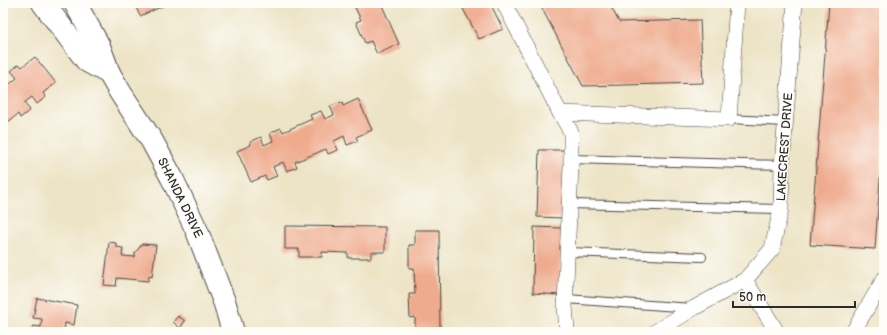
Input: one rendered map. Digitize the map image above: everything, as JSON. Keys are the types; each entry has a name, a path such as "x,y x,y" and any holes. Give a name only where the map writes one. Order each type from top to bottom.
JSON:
{"street":[{"path":"43,3 87,61 109,73"},
{"name":"SHANDA DRIVE","path":"75,3 99,46 109,73 152,141 172,178 210,263 225,304 233,332"},
{"path":"504,3 571,132 566,299 567,332"},
{"path":"560,113 728,119 737,3"},
{"name":"LAKECREST DRIVE","path":"655,332 694,308 745,280 772,249 781,209 782,165 795,3"},
{"path":"853,332 884,279"},
{"path":"745,280 777,332"}],"lane":[{"path":"728,119 786,122"},
{"path":"571,159 782,165"},
{"path":"570,204 781,209"},
{"path":"568,252 702,257"},
{"path":"566,299 694,308"}],"building":[{"path":"134,3 170,3 140,16"},
{"path":"353,3 381,3 399,44 377,54 371,41 365,43 356,22 361,20"},
{"path":"460,3 490,3 503,29 479,39"},
{"path":"539,3 609,3 619,22 700,20 703,83 583,86"},
{"path":"829,3 884,3 884,122 875,249 810,245"},
{"path":"35,57 56,83 43,93 46,97 37,104 32,97 24,103 30,110 20,118 18,114 3,126 3,81 7,86 17,78 11,71 19,64 22,67"},
{"path":"358,99 372,130 356,137 358,141 347,145 344,136 334,141 338,150 328,154 326,149 295,162 297,167 287,171 283,162 273,167 277,176 267,180 265,176 251,182 237,151 251,145 250,142 261,137 264,145 273,141 270,133 281,128 283,132 312,119 310,115 321,111 325,119 334,115 330,106 342,102 343,106"},
{"path":"539,150 565,150 564,218 537,217"},
{"path":"285,226 385,227 385,252 371,252 371,258 348,258 348,253 322,252 322,257 299,257 299,249 285,249"},
{"path":"534,227 561,228 559,295 533,293"},
{"path":"415,230 439,230 440,331 415,332 415,317 410,318 409,294 415,294 414,268 409,268 409,245 415,245"},
{"path":"109,242 116,243 116,247 123,248 122,256 135,257 135,253 142,244 156,245 152,277 149,276 148,281 117,278 116,286 104,285"},
{"path":"37,298 77,305 74,325 65,323 64,331 67,332 32,332 33,326 41,327 42,319 33,318"},
{"path":"178,316 185,321 180,328 173,322"}]}
